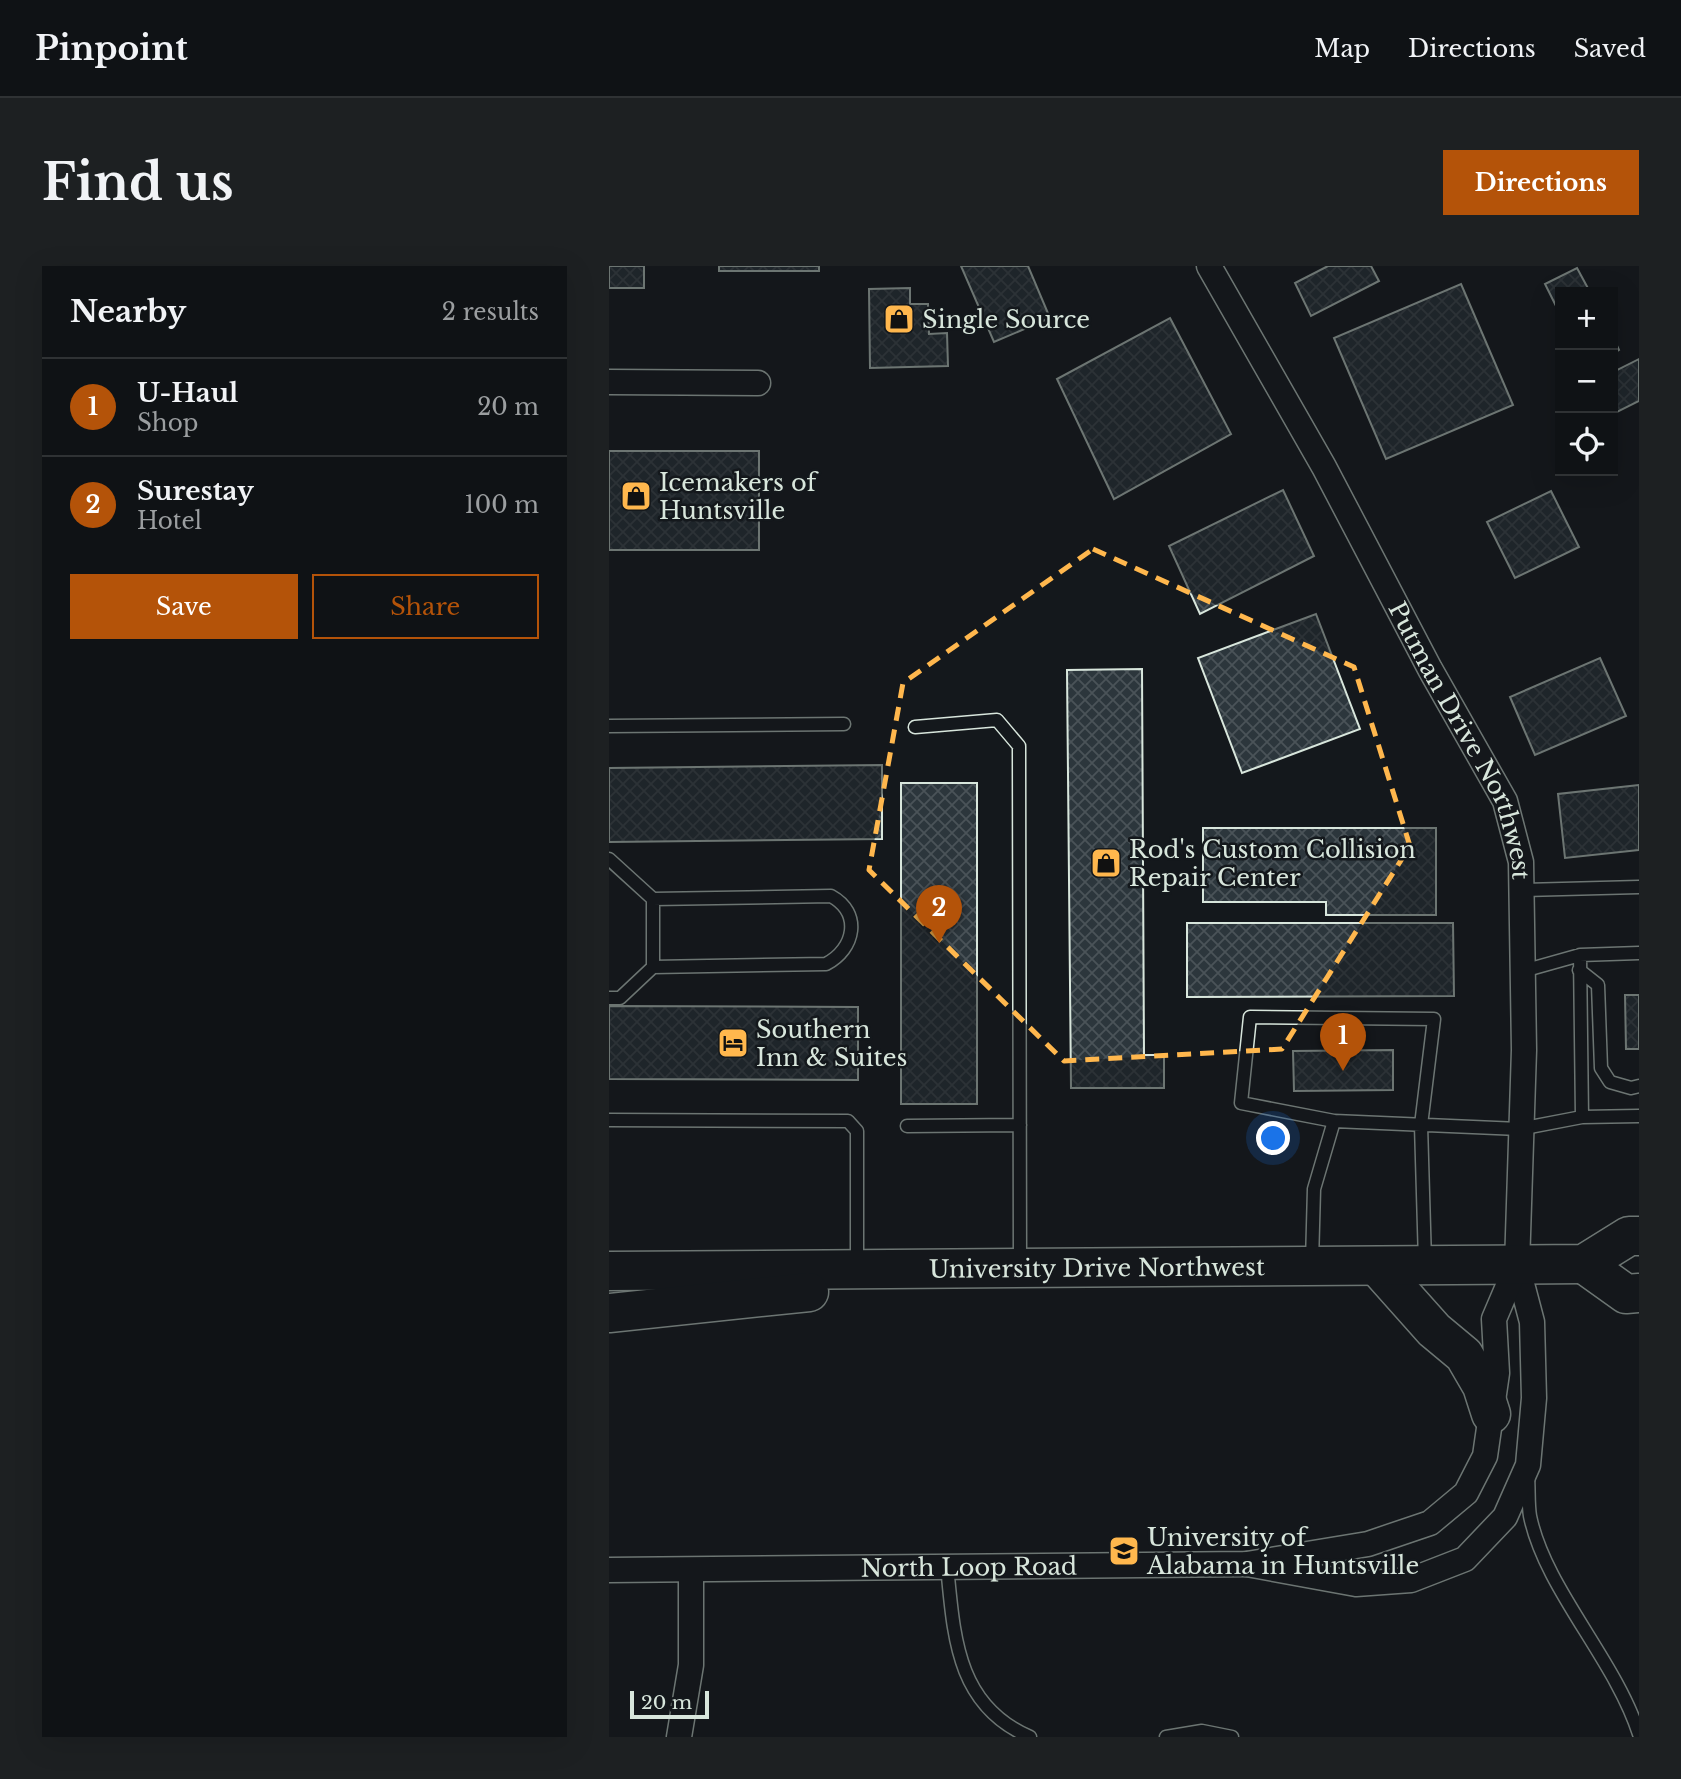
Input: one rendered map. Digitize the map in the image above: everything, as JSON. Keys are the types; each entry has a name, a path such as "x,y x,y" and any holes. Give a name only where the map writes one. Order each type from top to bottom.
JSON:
{"highway":[{"path":"1639,1236 1629,1236 1584,1264 1626,1294 1639,1293"},
{"name":"University Drive Northwest","path":"609,1271 1584,1264"},
{"path":"1377,1266 1434,1330 1464,1355 1482,1386 1491,1414"},
{"path":"609,1313 1037,1269"}],"street":[{"name":"Putman Drive Northwest","path":"1209,266 1324,467 1430,669 1505,801 1521,862 1524,1050 1519,1129 1517,1265"},
{"path":"609,382 758,383"},
{"name":"North Loop Road","path":"609,1570 1247,1564 1368,1544 1430,1523 1466,1493 1485,1455 1497,1373 1494,1319 1517,1265"},
{"name":"North Loop Road","path":"1247,1564 1356,1584 1411,1580 1465,1559 1505,1517 1528,1465 1534,1398 1532,1322 1517,1265"},
{"path":"679,1737 691,1665 691,1570"}],"lane":[{"path":"915,727 997,720 1019,747 1020,1125 1037,1269"},
{"path":"609,726 844,724"},
{"path":"609,859 653,899 831,896 844,903 850,915 849,946 839,957 826,964 653,967 620,998 609,998"},
{"path":"1521,890 1639,887"},
{"path":"653,899 653,967"},
{"path":"1523,971 1580,955 1639,953"},
{"path":"1580,955 1582,1118"},
{"path":"1579,970 1598,985 1601,1068 1609,1082 1631,1088 1639,1086"},
{"path":"1425,1265 1421,1125 1434,1019 1250,1017 1241,1102 1335,1121 1421,1125 1519,1129 1582,1118 1639,1116"},
{"path":"609,1120 848,1121 857,1131 857,1270"},
{"path":"1312,1266 1314,1189 1335,1121"},
{"path":"907,1126 1020,1125"},
{"path":"1528,1465 1530,1516 1551,1570 1604,1658 1639,1734"},
{"path":"947,1566 955,1646 976,1695 1006,1727 1030,1737"},
{"path":"1166,1737 1202,1731 1232,1737"}],"highlighted area":[{"path":"1093,549 1354,667 1410,846 1282,1049 1064,1061 869,870 903,683"}],"building":[{"path":"609,266 644,266 644,288 609,288"},
{"path":"719,266 819,266 819,271 719,271"},
{"path":"961,266 1028,266 1050,318 994,342"},
{"path":"1328,266 1371,266 1379,281 1311,316 1295,283"},
{"path":"1577,268 1587,287 1555,287 1555,304 1545,284"},
{"path":"1461,284 1513,405 1386,459 1334,338"},
{"name":"Single Source","path":"910,288 910,304 928,304 929,334 947,333 948,366 870,368 869,289"},
{"path":"1170,318 1231,434 1114,499 1057,379"},
{"path":"1639,359 1639,401 1618,412 1618,370"},
{"path":"609,451 759,451 759,550 609,550"},
{"path":"1283,490 1314,556 1200,614 1169,546"},
{"path":"1551,491 1579,547 1515,578 1487,522"},
{"path":"1316,614 1360,729 1242,773 1198,658"},
{"path":"1600,658 1626,716 1535,755 1510,697"},
{"name":"Rod's Custom Collision Repair Center","path":"1142,669 1144,1055 1164,1055 1164,1088 1071,1088 1067,670"},
{"path":"882,765 882,839 609,842 609,768"},
{"path":"901,783 977,783 977,1104 901,1104"},
{"path":"1639,785 1639,850 1565,858 1558,794"},
{"path":"1203,828 1436,828 1436,915 1326,915 1326,902 1203,902"},
{"path":"1187,923 1453,923 1454,996 1187,997"},
{"path":"1625,995 1639,995 1639,1049 1626,1049"},
{"name":"Southern Inn & Suites","path":"609,1006 858,1007 858,1080 609,1079"},
{"path":"1393,1050 1393,1090 1294,1091 1293,1051"}],"place":[{"name":"Single Source","path":"899,319"},
{"name":"Icemakers of Huntsville","path":"636,496"},
{"name":"Rod's Custom Collision Repair Center","path":"1106,863"},
{"name":"Surestay","path":"939,943"},
{"name":"Southern Inn & Suites","path":"733,1043"},
{"name":"U-Haul","path":"1343,1071"},
{"name":"University of Alabama in Huntsville","path":"1124,1551"}]}
